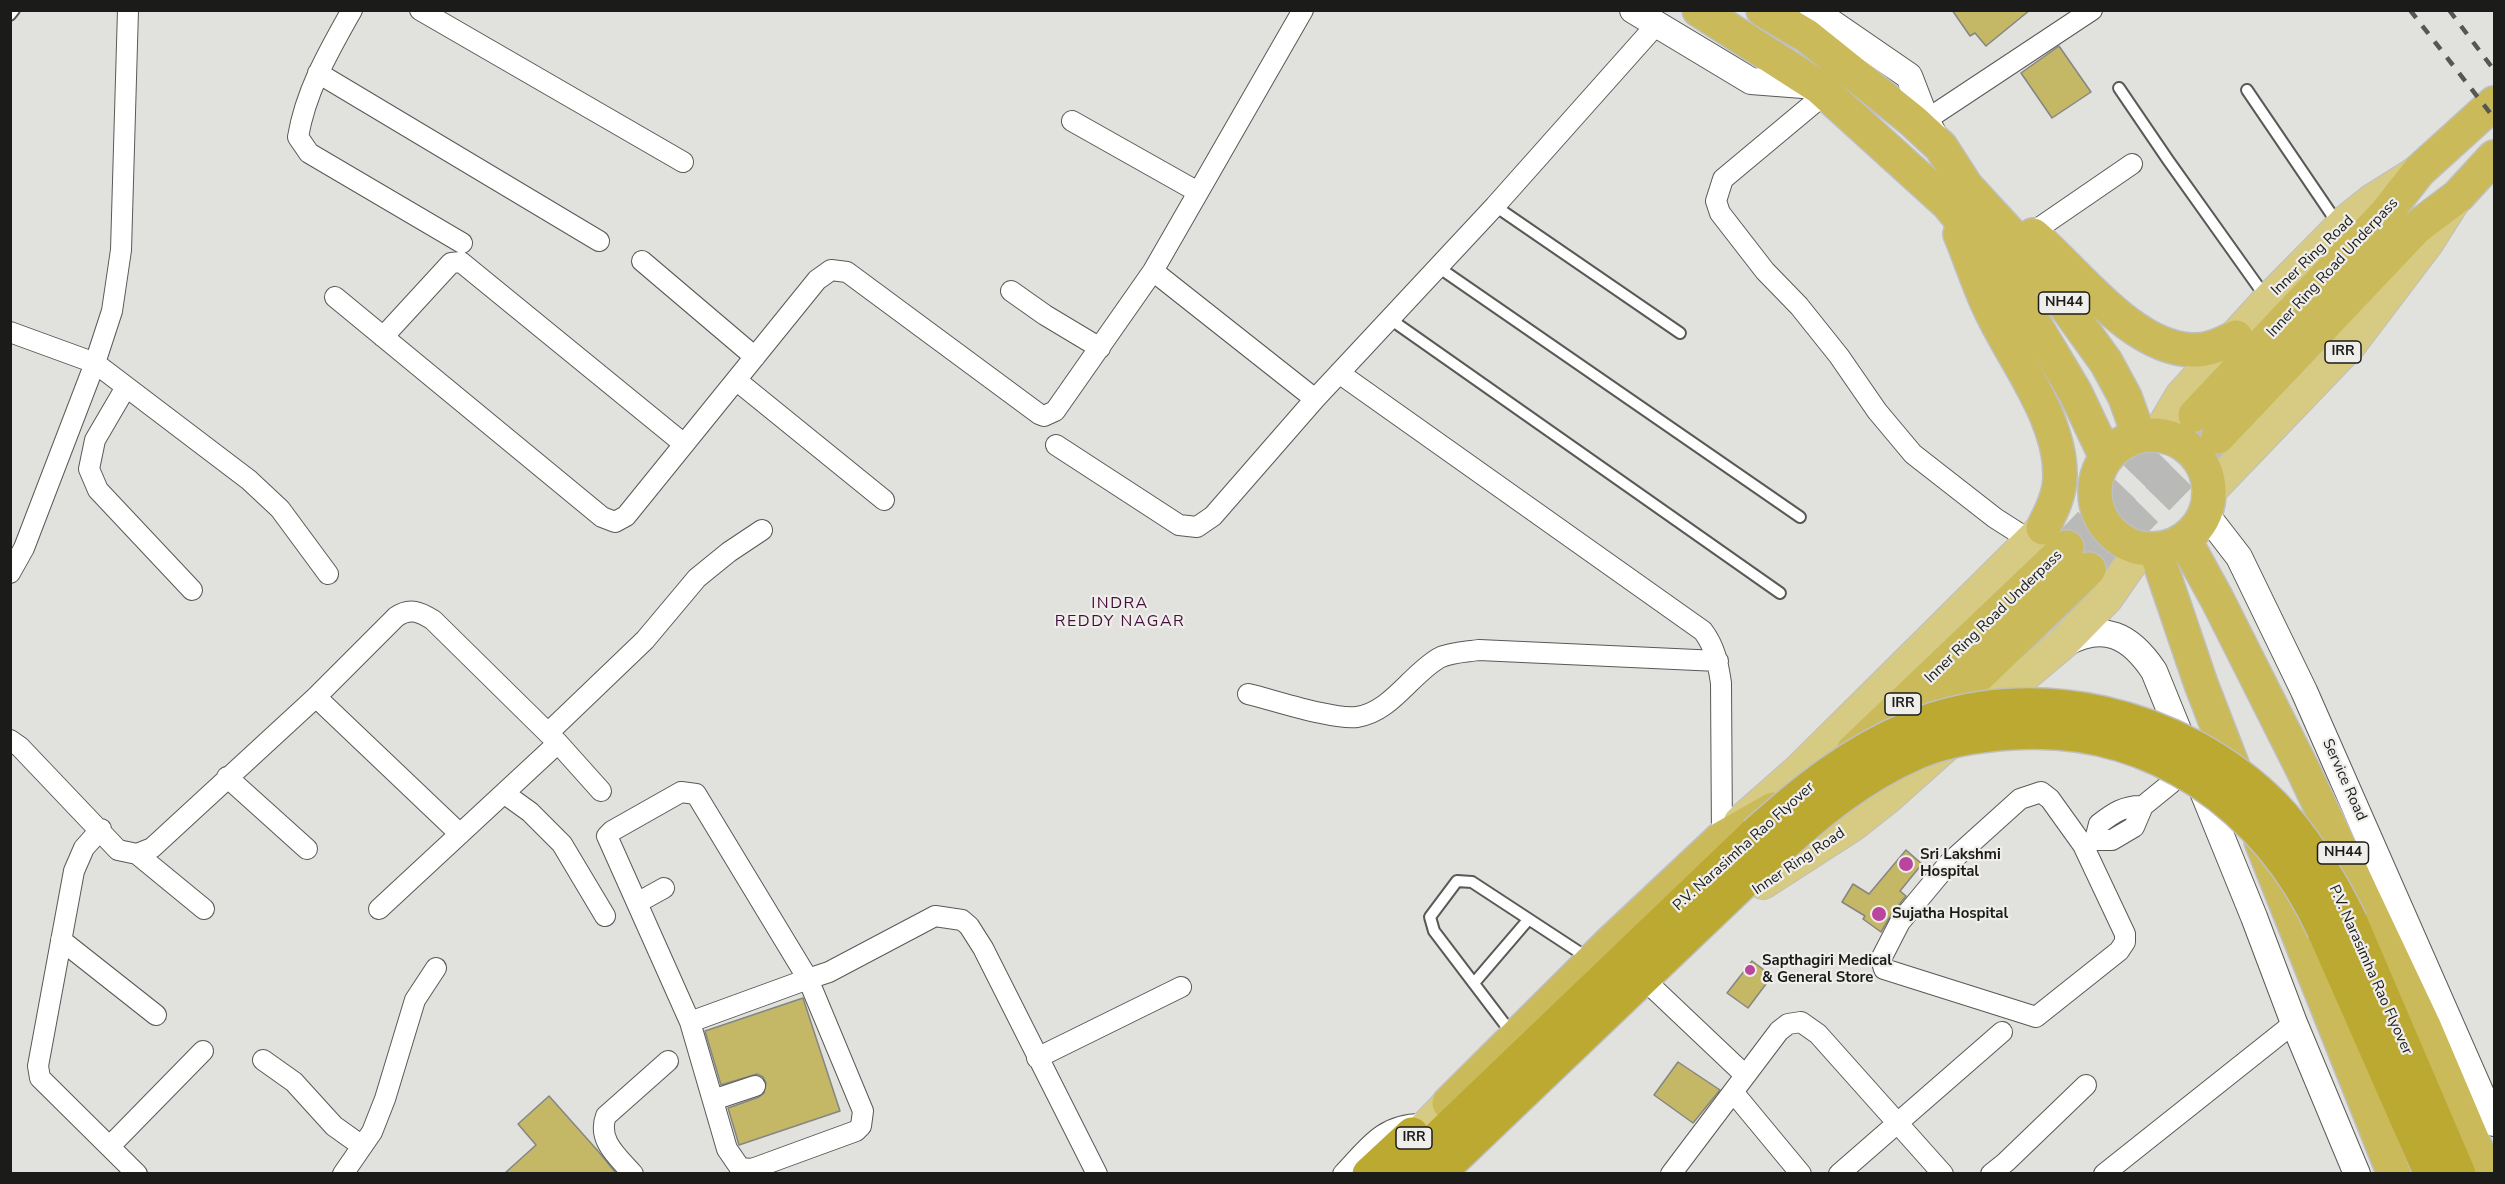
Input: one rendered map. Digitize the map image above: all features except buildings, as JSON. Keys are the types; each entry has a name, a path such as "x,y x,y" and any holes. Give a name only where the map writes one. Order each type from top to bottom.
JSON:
{"highway":[{"name":"NH44","path":"1700,10 1823,90 2025,249 2106,362 2148,435"},
{"name":"NH44","path":"1763,10 1807,36 1879,94 1934,134 1957,195 2074,392 2106,457"},
{"name":"Inner Ring Road","path":"2419,171 2494,103"},
{"name":"IRR","path":"2458,196 2494,157"},
{"name":"Inner Ring Road Underpass","path":"2419,171 2207,426 2417,227 2458,196"},
{"path":"1957,195 2030,234 2144,336 2166,346 2193,351 2214,347 2236,337"},
{"path":"1957,195 1990,311 2046,415 2057,448 2061,477 2055,504 2058,546"},
{"path":"2148,435 2177,440 2192,451 2202,465 2208,483 2206,503 2192,534 2160,546 2123,542 2108,530 2098,513 2095,491 2097,474 2106,457 2121,444 2148,435"},
{"name":"Inner Ring Road Underpass","path":"1722,838 1816,785 2058,546"},
{"name":"Inner Ring Road Underpass","path":"1763,883 2058,546"},
{"name":"NH44","path":"2160,546 2223,610 2300,762 2424,1026 2487,1173"},
{"path":"2160,546 2201,684 2305,953 2394,1173"},
{"name":"P.V. Narasimha Rao Flyover","path":"1400,1173 1755,834 1823,776 1866,749 1912,727 1968,711 2026,705 2097,711 2121,716 2171,734 2216,760 2273,806 2308,847 2338,896 2459,1173"},
{"name":"P.V. Narasimha Rao Flyover","path":"1438,1173 1773,854 1837,798 1876,772 1919,752 1971,738 2026,732 2092,737 2129,747 2159,759 2181,770 2221,796 2271,843 2314,908 2431,1173"},
{"name":"IRR","path":"1449,1103 1592,960 1722,838"},
{"name":"Inner Ring Road","path":"1488,1141 1650,985 1763,883"},
{"path":"1369,1173 1422,1124 1449,1103"},
{"path":"1469,1173 1488,1141"}],"main road":[{"name":"Inner Ring Road","path":"2148,435 2268,300 2340,227 2371,201 2419,171"},
{"name":"IRR","path":"2206,503 2350,345 2428,242 2458,196"},
{"name":"Inner Ring Road","path":"1763,883 1853,825 1886,799 2061,645 2160,546"},
{"name":"IRR","path":"1380,1173 1449,1103"},
{"name":"Inner Ring Road","path":"1454,1173 1488,1141"}],"street":[{"path":"10,573 17,545 95,363 112,311 121,250 128,10"},
{"path":"352,10 318,73 302,112 298,136 309,153 462,243"},
{"path":"420,10 683,162"},
{"path":"335,297 609,521 615,522 626,516 817,280 831,270 840,270 856,277 1044,416 1055,411 1153,271 1303,10"},
{"path":"1633,10 1751,81 1823,90"},
{"path":"1934,134 2092,10"},
{"name":"NH44","path":"1825,13 1909,76 1934,134"},
{"path":"1056,445 1179,525 1197,527 1213,516 1315,399 1495,206 1657,24"},
{"path":"318,73 599,241"},
{"path":"1823,90 1723,179 1716,201 1720,213 1765,271 1799,306 1839,356 1877,411 1913,454 1995,518 2058,546"},
{"path":"1072,121 1198,192"},
{"path":"2030,234 2132,164"},
{"path":"642,261 755,357"},
{"path":"383,337 451,263 461,262 684,444"},
{"path":"1153,271 1315,399"},
{"path":"1011,291 1045,315 1100,348"},
{"path":"10,332 95,363 249,480 280,508 328,574"},
{"path":"1339,373 1703,631 1711,642 1718,660 1721,683 1722,838"},
{"path":"736,380 884,500"},
{"path":"126,387 95,440 89,469 98,490 192,590"},
{"name":"Service Road","path":"2206,503 2239,557 2304,691 2494,1123"},
{"path":"379,909 505,794 553,738 645,640 697,578 729,552 762,530"},
{"path":"137,854 152,848 316,697 396,617 410,610 433,620 553,738 601,790"},
{"path":"2061,645 2083,634 2104,633 2125,639 2142,652 2154,671 2254,917 2294,1023 2357,1173"},
{"path":"1248,694 1339,716 1357,717 1378,710 1439,658 1456,652 1479,650 1718,660"},
{"path":"316,697 460,834"},
{"path":"10,740 20,747 118,849 137,854 204,909"},
{"path":"2089,842 2099,824 2111,815 2124,808 2143,806 2193,766"},
{"path":"227,777 307,849"},
{"path":"681,792 696,795 808,980 863,1111 861,1126 856,1131 752,1169 740,1168 727,1149 690,1022 637,903 607,836 681,792"},
{"path":"2041,792 2089,842 2126,934 2126,942 2119,951 2036,1017 1884,969 1881,959 1900,922 1949,863 2020,799 2041,792"},
{"path":"505,794 530,812 562,844 605,916"},
{"path":"101,829 84,848 74,871 39,1049 38,1066 40,1078 137,1173"},
{"path":"637,903 664,888"},
{"path":"690,1022 829,972 935,916 962,920 969,926 983,948 1096,1173"},
{"path":"61,940 156,1015"},
{"path":"343,1173 372,1132 385,1099 415,1000 436,968"},
{"path":"1650,985 1745,1076"},
{"path":"1037,1058 1181,987"},
{"path":"1671,1173 1779,1030 1788,1024 1801,1022 1818,1034 1943,1173"},
{"path":"2104,1173 2294,1023"},
{"path":"1839,1173 2002,1032"},
{"path":"110,1146 203,1051"},
{"path":"263,1060 276,1067 294,1082 334,1126 362,1146"},
{"path":"633,1173 603,1137 603,1125 606,1116 668,1061"},
{"path":"2004,1170 2086,1085"},
{"path":"713,1100 755,1086"},
{"path":"1733,1092 1801,1173"},
{"path":"1343,1173 1385,1133 1404,1125 1422,1124"}],"lane":[{"path":"10,15 14,10"},
{"path":"2119,88 2268,300"},
{"path":"2247,90 2340,227"},
{"path":"1495,206 1680,333"},
{"path":"1438,267 1800,517"},
{"path":"1390,319 1780,593"},
{"path":"1515,1037 1434,931 1430,917 1456,881 1472,882 1528,921 1592,960"},
{"path":"1474,983 1528,921"}],"tunnel":[{"path":"2067,547 2195,415"},
{"path":"2089,569 2218,437"}],"railway":[{"path":"2410,10 2494,118"},
{"path":"2449,10 2494,70"}],"place":[{"name":"Sri Lakshmi Hospital","path":"1906,864"},
{"name":"Sujatha Hospital","path":"1879,914"},
{"name":"Sapthagiri Medical & General Store","path":"1750,970"}],"district":[{"name":"INDRA REDDY NAGAR","path":"1120,613"}]}
